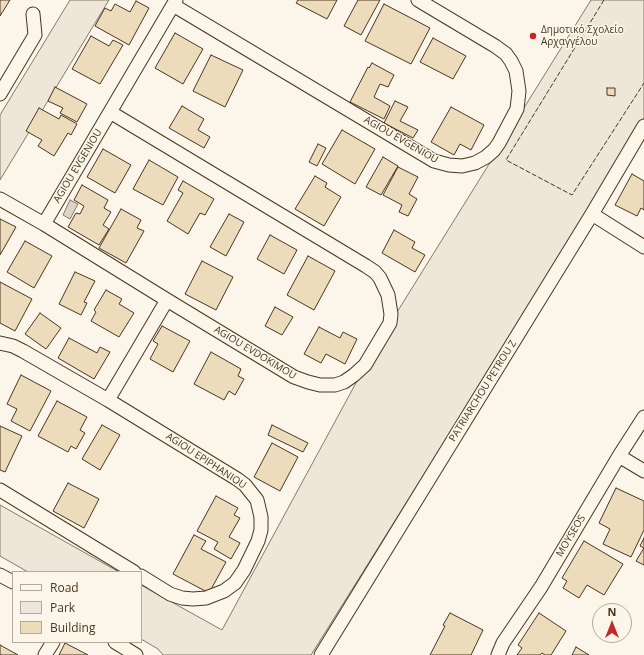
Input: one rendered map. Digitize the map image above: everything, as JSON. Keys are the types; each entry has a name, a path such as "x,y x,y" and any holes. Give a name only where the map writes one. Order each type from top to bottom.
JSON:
{"street":[{"name":"AGIOU EVGENIOU","path":"44,224 174,2 434,161 449,165 462,166 475,163 486,157 499,143 517,109 519,91 516,71 512,61 506,54 495,46 418,0"},
{"path":"0,94 35,35 32,14"},
{"name":"AGIOU EVDOKIMOU","path":"0,199 44,224 294,377 320,385 335,385 354,376 365,365 390,323 391,305 380,278 366,266 110,112"},
{"name":"PATRIARCHOU PETROU Z","path":"321,655 592,214 644,126"},
{"path":"592,214 644,247"},
{"path":"108,400 167,300"},
{"name":"AGIOU EPIPHANIOU","path":"0,343 13,346 24,351 108,400 237,479 252,492 257,500 260,511 261,530 258,541 244,570 235,583 224,591 206,598 182,598 170,594 142,577"},
{"name":"MOYSEOS","path":"498,655 503,643 541,587 644,417"},
{"path":"619,456 644,471"},
{"path":"0,490 132,571"},
{"path":"0,575 12,581"},
{"path":"45,655 52,643"},
{"path":"117,643 136,655"}],"green space":[{"path":"70,0 109,0 0,180 0,115"},
{"path":"591,0 644,0 644,123 311,655 163,655 158,649 142,640 142,586 222,630 376,346"},
{"path":"0,505 117,571 26,571 0,556"}],"shaded area":[{"path":"70,200 78,204 70,219 63,215"}],"building":[{"path":"0,0 10,0 0,16"},
{"path":"298,0 337,0 327,19 296,3"},
{"path":"358,0 380,0 361,35 344,26"},
{"path":"136,1 149,8 129,45 95,26 105,8 111,11 115,4 130,12"},
{"path":"384,4 430,28 411,64 365,41"},
{"path":"175,33 203,49 183,84 155,68"},
{"path":"91,36 109,46 113,40 123,45 100,84 72,69"},
{"path":"433,38 466,56 453,79 420,62"},
{"path":"211,55 243,70 225,107 193,91"},
{"path":"372,63 394,75 388,87 380,84 374,97 390,106 384,119 350,102 368,67 369,68"},
{"path":"55,87 87,104 77,122 60,113 63,108 48,101"},
{"path":"607,88 615,88 615,96 607,95"},
{"path":"395,101 408,107 400,121 418,130 413,138 384,123"},
{"path":"182,106 204,119 198,130 210,137 204,148 169,128"},
{"path":"451,107 484,125 471,150 460,144 454,155 431,142"},
{"path":"39,108 59,119 61,115 77,124 71,135 68,133 54,156 38,146 42,140 26,131"},
{"path":"342,130 375,149 355,184 322,164"},
{"path":"318,144 326,148 317,166 309,162"},
{"path":"103,149 131,165 115,193 87,177"},
{"path":"383,157 398,166 381,195 366,187"},
{"path":"149,160 178,177 163,205 133,189"},
{"path":"398,167 418,177 409,194 417,199 408,216 399,212 402,205 383,195"},
{"path":"632,174 644,181 644,210 641,208 637,216 615,205"},
{"path":"315,176 327,183 325,187 341,197 324,226 295,209"},
{"path":"183,181 214,199 205,215 200,213 188,234 167,221 183,193 178,190"},
{"path":"82,185 108,200 104,208 111,212 103,225 109,229 99,245 68,227 76,213 80,214 84,206 74,200"},
{"path":"121,209 141,220 137,228 144,231 126,263 99,248"},
{"path":"229,214 244,222 226,256 210,247"},
{"path":"0,219 16,227 0,255"},
{"path":"394,230 415,242 412,248 425,255 415,272 382,253"},
{"path":"270,235 297,250 284,274 257,259"},
{"path":"25,241 52,256 34,288 7,272"},
{"path":"308,256 335,271 314,310 287,295"},
{"path":"202,261 233,277 216,310 185,294"},
{"path":"75,272 95,281 84,302 87,303 81,315 59,304"},
{"path":"0,282 32,299 15,331 0,323"},
{"path":"106,290 122,299 119,304 134,313 119,337 91,321 96,312 94,310"},
{"path":"275,307 293,317 282,335 265,326"},
{"path":"40,313 61,328 46,349 25,334"},
{"path":"162,326 190,341 173,372 150,359 158,344 153,341"},
{"path":"319,327 340,338 343,332 357,339 345,364 326,354 321,363 304,354"},
{"path":"69,338 97,353 100,347 110,352 94,379 58,358"},
{"path":"211,352 241,369 238,376 244,379 235,395 229,391 224,400 194,384"},
{"path":"21,375 51,391 30,431 11,421 17,409 7,404"},
{"path":"57,401 87,417 80,430 85,433 76,449 71,446 68,452 38,436"},
{"path":"102,425 120,435 100,470 82,459"},
{"path":"272,425 308,443 303,452 268,435"},
{"path":"0,426 22,436 5,472 0,470"},
{"path":"272,443 298,457 280,491 254,477"},
{"path":"68,483 99,499 84,528 53,511"},
{"path":"616,488 644,501 644,530 631,557 603,544 610,529 599,523"},
{"path":"216,496 238,508 234,515 240,518 229,537 240,543 231,559 214,549 218,542 197,531"},
{"path":"194,535 206,541 201,549 226,562 209,593 173,574"},
{"path":"644,538 644,548 640,546"},
{"path":"584,541 623,564 604,595 587,585 579,598 563,588 567,581 562,578"},
{"path":"644,548 644,565 636,561"},
{"path":"450,613 483,630 471,655 430,655"},
{"path":"539,613 566,631 551,655 545,655 542,653 540,655 517,655 522,648 518,645"},
{"path":"65,643 88,655 59,655"},
{"path":"0,645 18,655 0,655"},
{"path":"576,647 589,655 572,655"}],"fence":[{"path":"604,0 506,160 572,195 644,83"}],"place":[{"name":"Δημοτικό Σχολείο Αρχαγγέλου","path":"533,36"}]}
